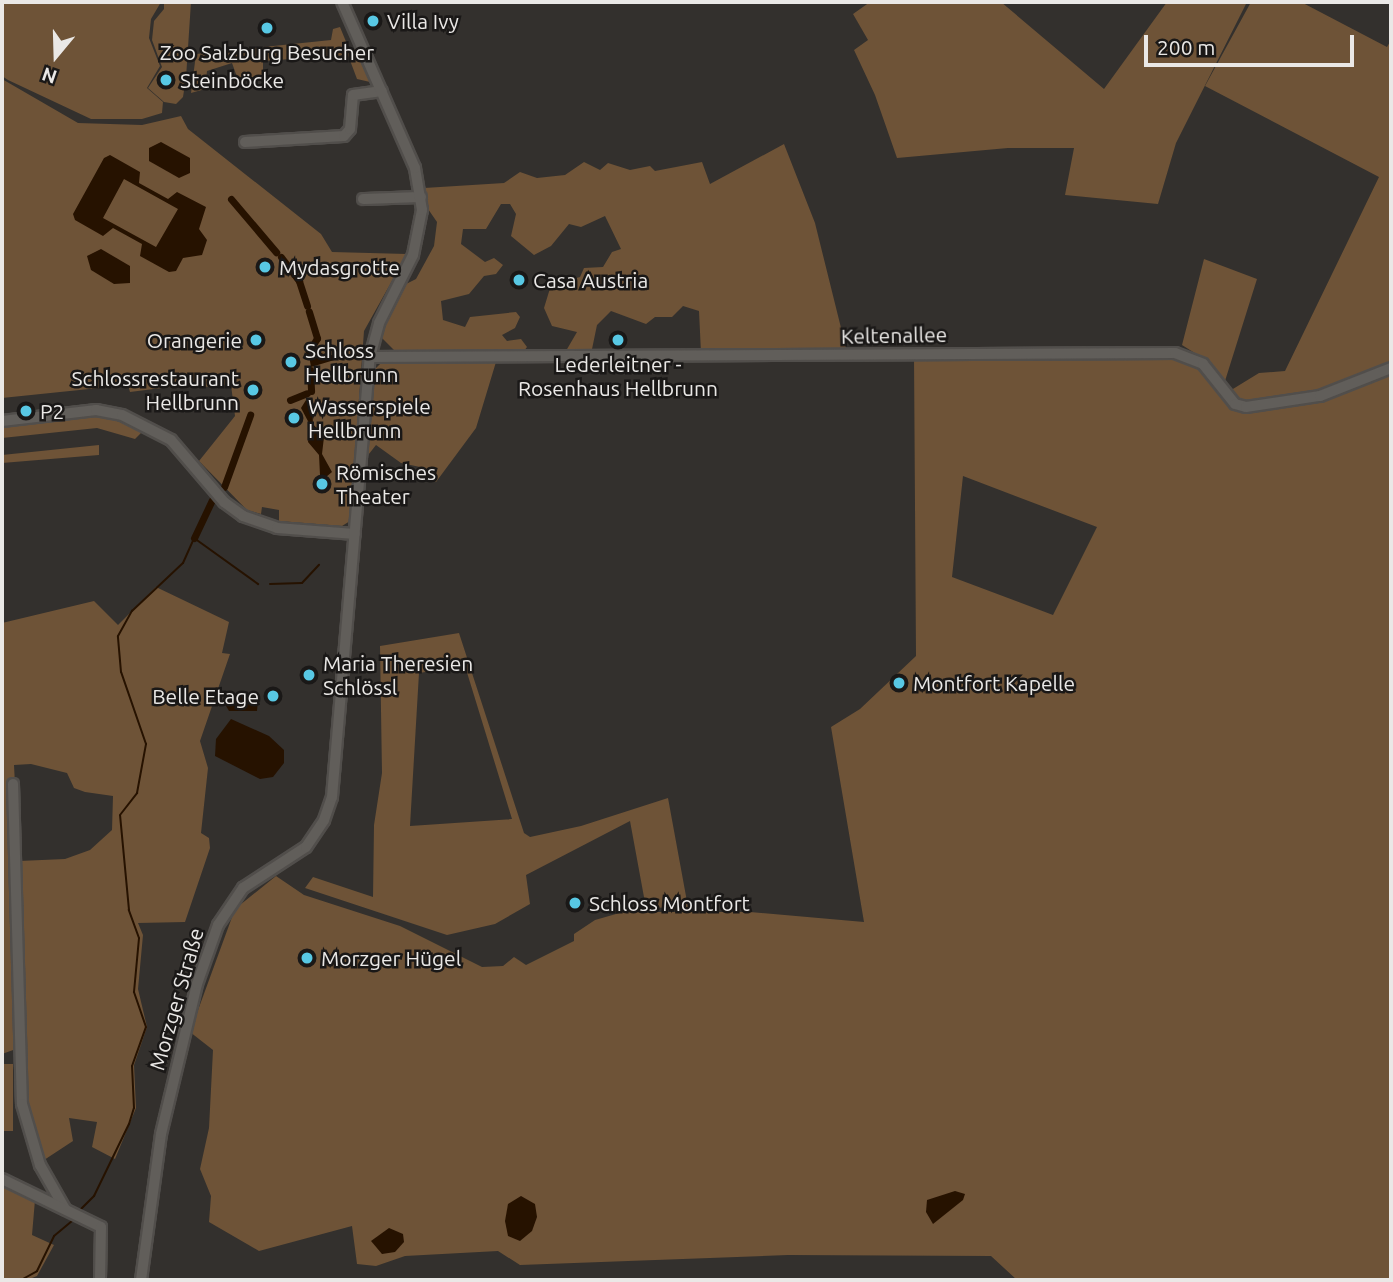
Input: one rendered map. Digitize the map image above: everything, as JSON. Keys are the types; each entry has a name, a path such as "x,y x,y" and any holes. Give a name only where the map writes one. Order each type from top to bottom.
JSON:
{"street":[{"name":"Morzger Straße","path":"141,1280 160,1134 191,1006 218,925 243,888 306,848 332,797 369,357 379,323 416,245 421,197 415,168 342,2"},
{"path":"245,142 344,136 350,129 353,95 382,91"},
{"path":"363,199 421,197"},
{"name":"Keltenallee","path":"369,357 1175,353 1203,364 1235,404 1246,407 1327,394 1391,368"},
{"path":"2,421 96,410 122,415 171,440 224,502 243,516 277,528 355,534"},
{"path":"13,784 22,1104 40,1165 72,1213"},
{"path":"2,1179 101,1227 104,1235 100,1280"}],"shaded area":[{"path":"2,2 161,2 151,19 149,38 160,66 147,88 163,102 162,113 142,119 91,119 2,76"},
{"path":"164,2 191,2 186,78 183,97 176,104 164,102 148,88 162,67 152,40 154,21 164,9"},
{"path":"870,2 1001,2 1104,89 1167,2 1247,2 1176,143 1158,204 1065,195 1074,148 1008,148 897,158 875,95 854,50 868,40 853,14"},
{"path":"1251,2 1301,2 1387,47 1391,40 1391,1280 1017,1280 991,1256 788,1255 520,1265 498,1251 405,1256 376,1266 357,1264 352,1226 259,1251 209,1222 211,1196 200,1169 209,1128 213,1050 190,1032 235,909 276,876 304,895 400,926 482,967 503,966 514,957 526,965 574,941 574,934 595,920 623,912 750,912 864,922 831,727 860,709 916,656 914,357 1179,357 1199,365 1228,392 1259,373 1285,371 1379,177 1205,86","holes":["963,476 1097,527 1053,615 952,577"]},
{"path":"340,27 349,49 356,49 370,82 357,79 348,55 263,61 263,77 237,77 232,63 207,71 205,89 191,93 196,54 331,40 333,29"},
{"path":"2,79 78,123 142,125 181,116 188,129 321,234 332,252 407,254 364,331 350,521 342,526 279,521 279,510 262,507 261,514 247,510 199,461 235,416 231,385 202,387 201,383 130,392 128,385 2,398"},
{"path":"161,142 190,158 190,173 179,178 149,161 149,148"},
{"path":"784,144 815,223 847,352 701,353 699,311 683,306 672,317 655,317 646,324 611,311 597,325 591,354 563,356 577,332 552,326 544,308 551,285 557,277 569,280 580,277 584,268 603,267 612,252 621,249 605,216 581,227 569,224 551,246 534,255 511,236 516,214 510,204 501,204 486,229 463,229 461,244 485,262 494,258 503,265 496,274 484,276 469,294 441,301 443,320 465,327 470,317 516,312 520,317 515,328 502,335 507,341 521,339 527,347 520,356 395,351 380,336 402,286 416,279 434,246 437,222 428,209 424,188 504,183 520,172 537,178 565,175 584,162 600,170 608,163 630,170 650,166 655,171 702,162 710,184"},
{"path":"110,155 140,172 139,183 168,199 177,192 206,207 199,229 207,240 202,255 183,258 176,271 169,272 140,256 142,244 113,228 103,236 75,220 73,214 104,158","holes":["124,179 178,209 156,247 103,218"]},
{"path":"101,249 130,266 130,283 114,284 91,270 87,256"},
{"path":"1204,259 1257,279 1225,381 1212,364 1182,345"},
{"path":"322,353 326,357 338,353 341,358 311,367 309,355"},
{"path":"385,359 496,362 476,428 436,482 420,467 401,463 376,445 365,459 374,370"},
{"path":"306,400 312,405 313,424 324,437 322,454 332,472 326,477 320,475 319,455 308,442 310,425 301,408"},
{"path":"104,416 143,431 135,439 97,428 2,438 2,426"},
{"path":"99,445 99,455 2,463 2,455"},
{"path":"156,587 229,622 222,653 230,654 200,741 208,768 201,833 209,838 210,848 185,922 138,923 143,935 138,989 147,1027 134,1065 136,1108 115,1159 92,1147 97,1122 69,1118 73,1141 41,1162 30,1136 16,1049 2,1054 2,623 94,601 118,625","holes":["31,764 67,773 74,788 113,796 112,830 90,850 65,859 19,861 14,765"]},
{"path":"459,633 524,833 530,837 581,826 668,798 688,907 646,908 630,821 526,875 530,904 495,924 447,935 305,888 313,877 373,897 374,825 382,773 380,646","holes":["465,666 512,819 410,826 419,673"]},
{"path":"244,695 258,700 257,711 229,711 225,704 228,698"},
{"path":"231,719 269,736 284,750 284,763 273,777 260,779 215,756 216,739"},
{"path":"2,1064 13,1064 13,1131 2,1131"},
{"path":"2,1181 35,1200 32,1235 54,1245 37,1276 27,1280 2,1280"},
{"path":"955,1191 965,1194 963,1200 933,1224 926,1212 927,1200"},
{"path":"521,1196 535,1204 537,1217 532,1231 520,1241 508,1236 505,1221 508,1204"},
{"path":"389,1228 403,1234 404,1242 395,1252 382,1254 371,1241"}],"waterway":[{"path":"231,199 276,252"},
{"path":"281,257 299,281 307,306"},
{"path":"309,311 317,338 309,351"},
{"path":"310,370 311,391"},
{"path":"290,400 307,393"},
{"path":"224,487 250,415"},
{"path":"194,538 212,500"},
{"path":"78,1212 94,1196 129,1124 134,1108 132,1066 146,1027 134,992 139,938 129,910 120,815 137,793 146,744 121,672 118,636 132,611 183,563 194,538 258,584"},
{"path":"270,584 302,583 319,565"},
{"path":"21,1280 37,1271 54,1236 73,1220"}],"place":[{"name":"Villa Ivy","path":"373,21"},
{"name":"Zoo Salzburg Besucher","path":"267,28"},
{"name":"Steinböcke","path":"166,80"},
{"name":"Mydasgrotte","path":"265,267"},
{"name":"Casa Austria","path":"519,280"},
{"name":"Orangerie","path":"256,340"},
{"name":"Lederleitner - Rosenhaus Hellbrunn","path":"618,340"},
{"name":"Schloss Hellbrunn","path":"291,362"},
{"name":"Schlossrestaurant Hellbrunn","path":"253,390"},
{"name":"P2","path":"26,411"},
{"name":"Wasserspiele Hellbrunn","path":"294,418"},
{"name":"Römisches Theater","path":"322,484"},
{"name":"Maria Theresien Schlössl","path":"309,675"},
{"name":"Montfort Kapelle","path":"899,683"},
{"name":"Belle Etage","path":"273,696"},
{"name":"Schloss Montfort","path":"575,903"},
{"name":"Morzger Hügel","path":"307,958"}]}
